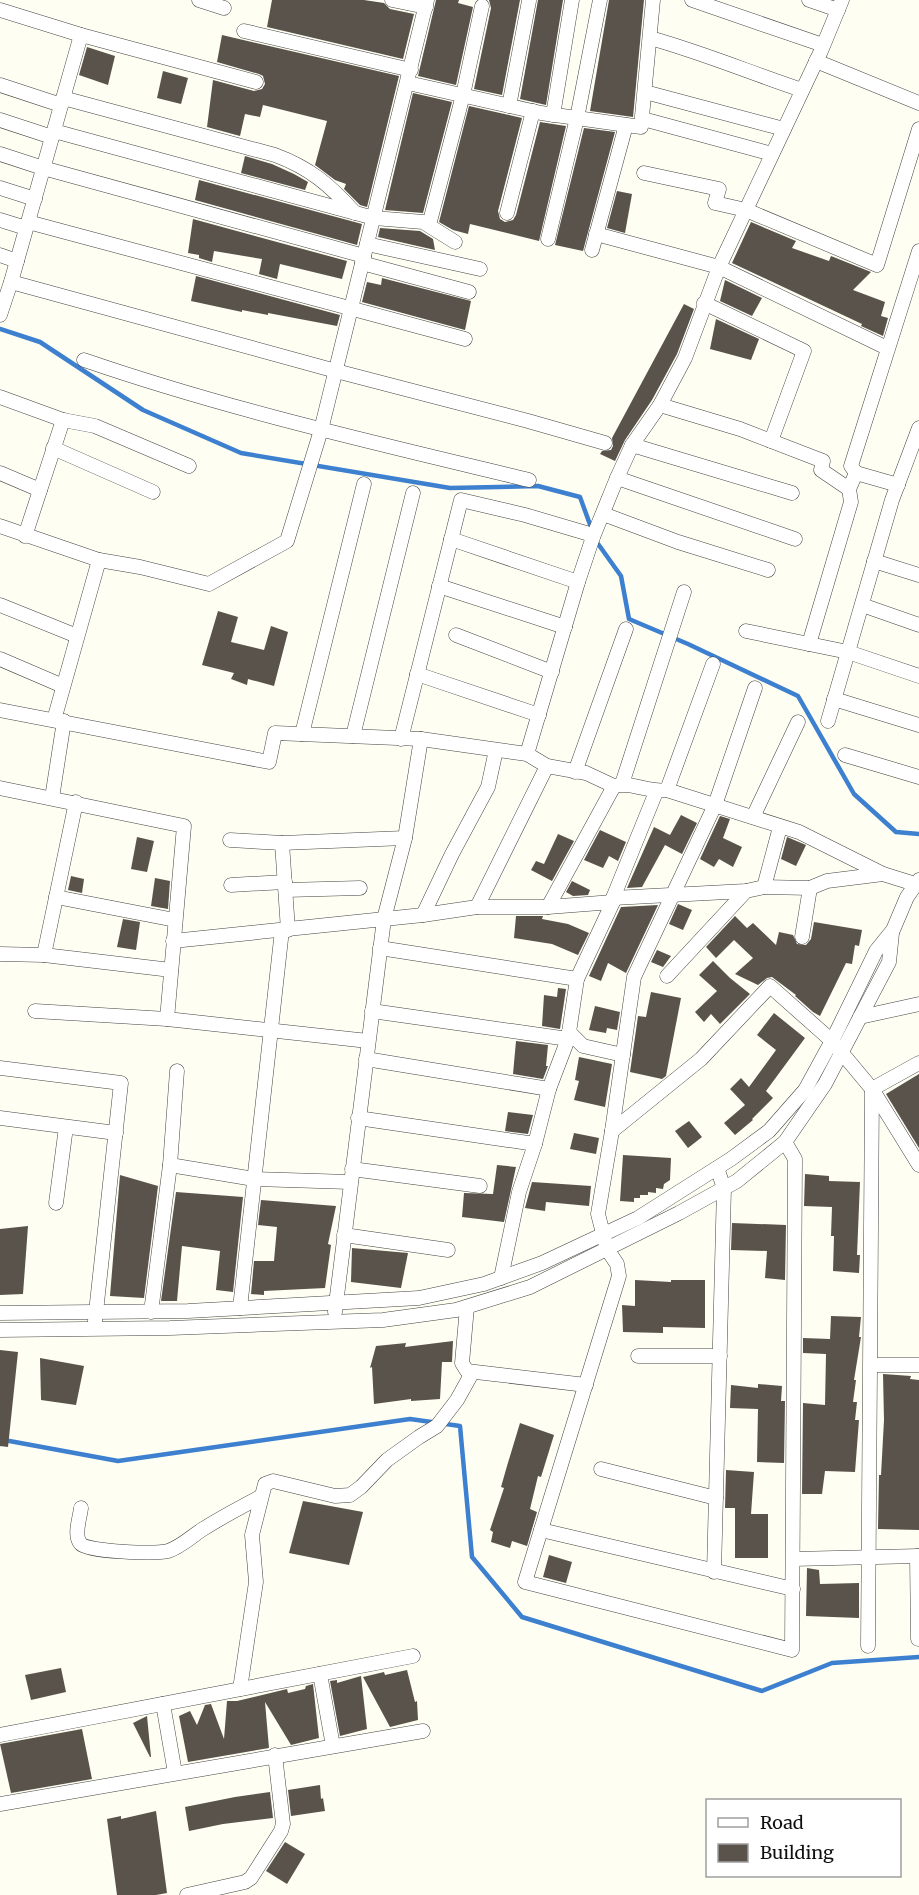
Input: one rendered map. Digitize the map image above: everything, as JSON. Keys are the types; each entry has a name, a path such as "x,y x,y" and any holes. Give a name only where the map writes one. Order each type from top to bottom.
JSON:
{"street":[{"path":"199,0 224,8"},
{"path":"0,526 99,560 140,567 209,584 287,541 321,430 426,4 393,0"},
{"path":"553,115 572,0"},
{"path":"549,239 577,118 600,0"},
{"path":"244,31 410,76 463,95 553,115 641,127 653,0"},
{"path":"692,0 824,45"},
{"path":"527,754 578,582 617,478 632,445 660,405 685,358 719,267 824,45 840,5 809,0"},
{"path":"509,106 529,1"},
{"path":"429,225 463,95 482,6"},
{"path":"0,10 81,35 256,82"},
{"path":"0,315 81,35"},
{"path":"650,38 802,90"},
{"path":"816,62 919,103"},
{"path":"0,85 275,155 300,164 338,193 355,213"},
{"path":"645,92 784,129"},
{"path":"507,213 533,111"},
{"path":"643,119 772,153"},
{"path":"0,120 374,218 423,222 454,242"},
{"path":"592,250 626,125"},
{"path":"644,173 718,189 715,203 746,210 877,265 919,129"},
{"path":"0,154 43,168 365,254 469,292"},
{"path":"0,188 35,199"},
{"path":"0,220 27,225 465,339"},
{"path":"596,234 719,267 887,348"},
{"path":"898,485 856,473 851,466 919,251"},
{"path":"365,254 480,269"},
{"path":"0,255 17,261"},
{"path":"6,288 336,371 605,443"},
{"path":"704,303 804,351 771,441"},
{"path":"84,360 150,383 321,430 529,480"},
{"path":"0,397 63,420 95,426 189,466"},
{"path":"660,405 740,429 823,462 821,470 849,489"},
{"path":"25,536 63,420"},
{"path":"828,721 874,561 898,485 916,444 919,428"},
{"path":"632,445 792,492"},
{"path":"53,448 153,492"},
{"path":"0,473 40,490"},
{"path":"809,644 851,502 849,489 856,473"},
{"path":"617,478 795,539"},
{"path":"302,734 364,484"},
{"path":"353,736 413,493"},
{"path":"401,738 461,500 525,515 586,533 595,533"},
{"path":"603,513 678,542 768,570"},
{"path":"451,539 578,582"},
{"path":"52,798 63,686 99,560"},
{"path":"874,561 919,575"},
{"path":"439,586 565,627"},
{"path":"548,907 618,785 684,592"},
{"path":"0,605 77,636"},
{"path":"862,605 919,625"},
{"path":"575,772 626,629"},
{"path":"746,631 848,652 919,676"},
{"path":"456,635 552,672"},
{"path":"0,659 63,686"},
{"path":"501,1278 519,1192 535,1144 549,1089 568,1039 577,979 661,791 713,664"},
{"path":"417,674 539,715"},
{"path":"755,688 715,805 634,976 598,1214 608,1248 617,1264 619,1276 525,1582 792,1650 795,1159 785,1142"},
{"path":"834,699 919,725"},
{"path":"0,710 269,762 275,733 421,739 527,754 547,766 586,773 618,785 661,791 715,805 799,832 883,874 917,882 892,930 876,951 805,1090 770,1131 638,1218 542,1263 501,1278 484,1284 419,1298 151,1312 0,1313"},
{"path":"753,817 798,722"},
{"path":"334,1322 384,919 405,838 421,739"},
{"path":"423,915 488,786 496,750"},
{"path":"845,755 919,777"},
{"path":"477,908 547,766"},
{"path":"0,788 184,826 167,1019"},
{"path":"44,955 76,802"},
{"path":"764,887 780,827"},
{"path":"230,840 282,843 405,838"},
{"path":"240,1308 271,1030 285,930 286,886 282,843"},
{"path":"173,941 477,908 548,907 672,894 746,891 764,887 810,888 827,880 883,874"},
{"path":"231,885 360,888"},
{"path":"802,937 810,888"},
{"path":"667,976 746,891"},
{"path":"56,897 175,920"},
{"path":"0,1330 383,1320 456,1310 530,1287 737,1181 785,1142 825,1084 888,962 892,930"},
{"path":"380,948 577,979"},
{"path":"0,954 44,955 171,970"},
{"path":"612,1131 701,1059 770,986 832,1041 872,1089 915,1150 919,1165"},
{"path":"860,1017 919,1004"},
{"path":"35,1011 167,1019 368,1041"},
{"path":"372,1011 568,1039"},
{"path":"568,1039 569,1032 583,1046 623,1055"},
{"path":"366,1059 549,1089"},
{"path":"872,1089 919,1063"},
{"path":"0,1068 121,1083 95,1329"},
{"path":"151,1312 170,1166 177,1071"},
{"path":"868,1646 872,1089"},
{"path":"0,1118 116,1133"},
{"path":"358,1118 535,1144"},
{"path":"56,1203 66,1127"},
{"path":"170,1166 254,1179 351,1176 480,1186"},
{"path":"714,1572 724,1188 717,1168"},
{"path":"344,1235 448,1250"},
{"path":"467,1307 462,1363 467,1371 586,1385"},
{"path":"638,1356 720,1356"},
{"path":"871,1365 919,1365"},
{"path":"240,1689 256,1582 252,1535 265,1484 273,1481 335,1496 350,1495 362,1487 387,1460 439,1424 472,1373"},
{"path":"601,1469 716,1498"},
{"path":"81,1508 77,1534 81,1545 86,1548 161,1552 177,1546 260,1497"},
{"path":"541,1530 793,1589"},
{"path":"793,1559 918,1556 918,1639"},
{"path":"0,1735 413,1656"},
{"path":"320,1674 333,1746"},
{"path":"163,1704 175,1773"},
{"path":"0,1804 423,1731"},
{"path":"187,1895 245,1882 255,1874 283,1824 284,1814 275,1755"}],"building":[{"path":"272,0 364,0 384,3 390,9 414,14 403,59 267,27"},
{"path":"436,0 459,0 458,3 473,7 456,85 418,76"},
{"path":"489,0 520,0 502,95 474,89 491,8"},
{"path":"538,0 563,0 546,105 520,99"},
{"path":"609,0 644,0 633,117 590,111"},
{"path":"222,35 399,76 367,207 360,205 344,189 346,184 335,180 315,165 327,121 263,105 260,117 245,114 240,136 207,127 213,80 254,91 262,89 265,84 263,76 259,74 217,62"},
{"path":"87,47 115,56 108,85 79,75"},
{"path":"163,71 188,78 181,104 157,98"},
{"path":"413,93 452,102 423,213 385,210"},
{"path":"469,106 522,118 498,211 500,219 505,222 513,220 516,215 540,122 566,126 539,241 470,224 468,234 453,230 439,222"},
{"path":"584,128 615,132 583,251 555,245"},
{"path":"245,156 272,164 294,174 308,182 305,190 241,173"},
{"path":"199,180 362,224 357,245 195,200"},
{"path":"617,191 632,194 625,233 607,228"},
{"path":"193,219 347,261 342,279 280,264 277,279 259,274 262,259 214,251 212,262 199,258 199,255 188,253"},
{"path":"751,222 796,241 792,248 829,261 831,256 871,272 853,290 885,302 881,316 888,318 883,336 732,263"},
{"path":"380,228 420,231 433,239 435,250 378,237"},
{"path":"196,276 340,315 337,326 268,313 268,315 242,310 242,312 191,301"},
{"path":"382,278 471,301 465,330 362,302 367,282 381,285"},
{"path":"725,280 762,298 752,316 720,301"},
{"path":"684,304 694,309 677,354 652,400 625,440 615,461 600,454 602,451 611,450 612,438"},
{"path":"716,319 759,339 751,360 710,349"},
{"path":"218,611 238,617 231,642 264,650 271,626 288,632 274,686 248,679 247,685 231,679 234,673 202,665"},
{"path":"681,815 697,823 682,854 665,845 642,887 627,888 654,827 670,835"},
{"path":"720,816 730,819 723,838 742,847 733,867 719,859 714,867 700,859"},
{"path":"600,830 626,842 618,861 609,856 603,868 584,860"},
{"path":"558,834 574,841 552,881 531,870 536,861 544,864"},
{"path":"137,837 154,841 147,872 131,869"},
{"path":"787,837 806,845 796,866 781,859"},
{"path":"71,876 84,879 82,893 68,890"},
{"path":"155,878 170,881 168,909 151,906"},
{"path":"572,881 590,890 588,895 573,896 566,892"},
{"path":"678,904 692,910 683,930 669,924"},
{"path":"658,905 626,973 608,963 601,981 589,976 621,907"},
{"path":"516,916 543,916 542,919 568,924 589,933 578,955 552,944 514,938"},
{"path":"735,916 747,928 753,923 776,945 779,932 793,935 797,944 806,945 811,939 814,922 862,930 859,946 855,945 852,964 846,963 820,1016 772,977 758,985 735,974 753,958 734,940 716,958 706,947"},
{"path":"123,919 140,922 136,950 117,947"},
{"path":"657,950 671,956 663,967 651,962"},
{"path":"713,961 750,994 720,1024 711,1014 704,1022 695,1012 717,991 699,975"},
{"path":"558,988 566,989 560,1029 542,1026 544,995 557,997"},
{"path":"651,992 681,998 666,1076 662,1079 630,1072 638,1016 646,1017"},
{"path":"595,1006 620,1012 617,1030 607,1028 606,1033 589,1030"},
{"path":"774,1013 805,1038 766,1091 773,1098 753,1120 735,1135 724,1123 745,1105 730,1089 741,1078 749,1087 776,1050 757,1035"},
{"path":"516,1041 548,1045 546,1066 548,1066 543,1079 513,1074"},
{"path":"579,1057 612,1064 605,1107 574,1100 579,1081 575,1080"},
{"path":"919,1074 919,1148 886,1094"},
{"path":"508,1112 533,1115 528,1134 505,1131"},
{"path":"689,1121 702,1137 688,1148 675,1131"},
{"path":"574,1133 599,1138 596,1154 570,1149"},
{"path":"623,1155 671,1158 670,1180 664,1184 663,1189 656,1188 656,1193 648,1192 648,1195 640,1195 640,1198 634,1198 634,1202 620,1201"},
{"path":"497,1165 516,1167 504,1222 462,1217 464,1193 493,1194"},
{"path":"805,1174 829,1176 829,1181 860,1182 857,1255 860,1255 859,1273 833,1271 832,1207 804,1206"},
{"path":"120,1175 158,1186 144,1298 110,1296"},
{"path":"532,1182 591,1186 589,1206 546,1202 545,1211 525,1208"},
{"path":"176,1192 243,1197 233,1292 216,1290 220,1251 182,1246 177,1301 161,1301"},
{"path":"261,1200 336,1206 328,1244 331,1245 325,1288 264,1291 264,1295 251,1294 254,1261 274,1261 277,1227 258,1225"},
{"path":"732,1223 786,1225 785,1280 765,1278 767,1251 731,1250"},
{"path":"28,1226 23,1294 0,1295 0,1229"},
{"path":"352,1248 408,1253 401,1288 351,1282"},
{"path":"635,1280 671,1282 671,1280 705,1280 705,1328 663,1327 663,1333 623,1332 622,1305 635,1306"},
{"path":"831,1316 861,1317 859,1337 861,1337 853,1402 857,1402 855,1420 859,1420 855,1472 825,1471 822,1494 802,1494 803,1403 825,1405 826,1354 803,1353 803,1338 830,1339"},
{"path":"453,1341 452,1362 442,1362 440,1399 411,1401 411,1399 374,1404 372,1367 370,1368 376,1346 406,1343 405,1347"},
{"path":"0,1350 18,1352 8,1447 0,1446"},
{"path":"40,1358 84,1366 76,1405 41,1400"},
{"path":"883,1374 911,1376 910,1379 919,1380 919,1530 878,1529 879,1475 881,1475 884,1420"},
{"path":"758,1384 782,1386 781,1401 785,1401 784,1463 757,1462 758,1409 730,1408 731,1385 758,1388"},
{"path":"520,1423 554,1435 541,1477 538,1476 530,1509 537,1512 527,1546 512,1541 510,1548 491,1542 493,1532 490,1530 504,1488 501,1487"},
{"path":"726,1470 754,1472 751,1514 768,1514 768,1558 735,1558 735,1508 725,1508"},
{"path":"303,1501 363,1512 349,1565 289,1553"},
{"path":"549,1555 572,1562 566,1583 543,1577"},
{"path":"807,1568 819,1570 820,1584 859,1583 859,1618 806,1616"},
{"path":"61,1668 66,1692 31,1700 25,1675"},
{"path":"407,1670 415,1702 417,1701 418,1720 390,1727 363,1677"},
{"path":"361,1676 367,1729 340,1736 330,1681 337,1680 337,1683"},
{"path":"313,1684 319,1738 291,1745 265,1702 269,1748 188,1762 179,1716 190,1711 197,1725 205,1705 211,1704 224,1739 227,1701 237,1701 287,1689 288,1693 305,1689 306,1686"},
{"path":"147,1716 151,1757 133,1723"},
{"path":"82,1729 92,1779 11,1793 0,1744"},
{"path":"320,1785 325,1811 291,1816 288,1790"},
{"path":"270,1792 273,1818 189,1831 185,1807"},
{"path":"156,1811 167,1893 117,1895 107,1819 121,1816 121,1819"},
{"path":"285,1842 305,1854 287,1884 266,1871"}],"waterway":[{"path":"0,329 40,342 143,410 241,453 450,488 538,486 580,497 592,530"},
{"path":"596,541 621,576 629,619 798,696 854,794 896,832 919,834"},
{"path":"0,1444 4,1440 118,1461 410,1419 460,1426 472,1557 522,1617 762,1691 832,1663 919,1657"}]}
